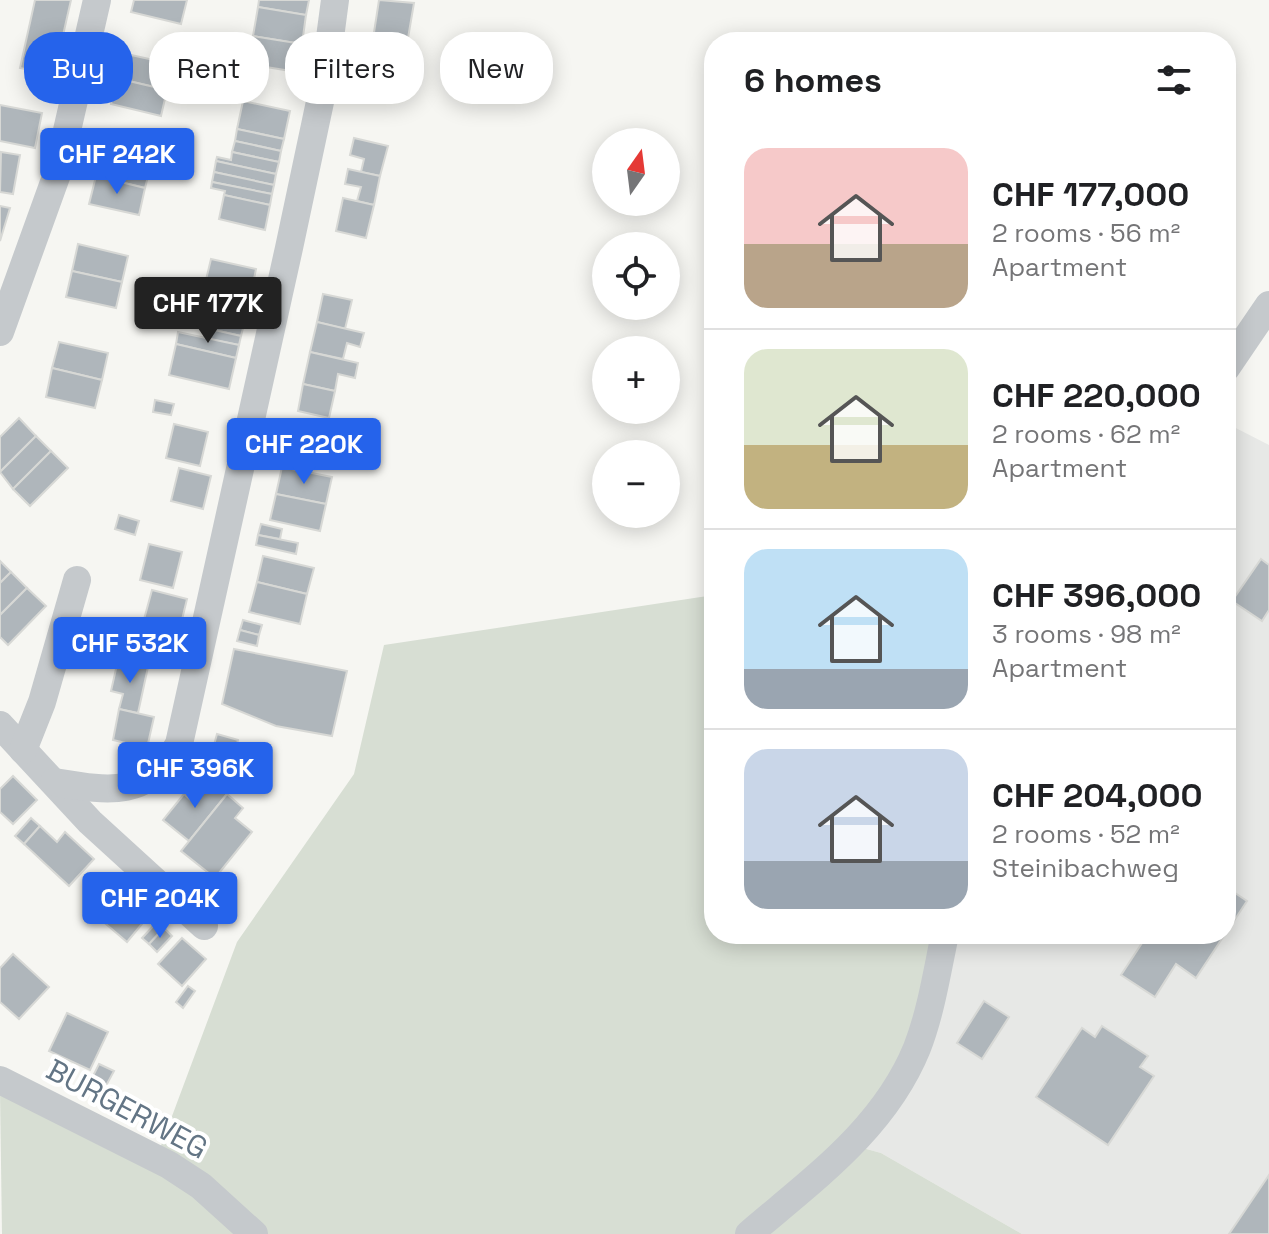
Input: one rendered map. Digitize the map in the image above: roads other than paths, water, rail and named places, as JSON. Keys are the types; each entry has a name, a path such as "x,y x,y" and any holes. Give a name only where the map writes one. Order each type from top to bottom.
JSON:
{"street":[{"path":"0,332 57,174 97,0"},
{"path":"54,782 95,788 124,788 147,782 167,765 179,744 324,83 335,0"},
{"path":"1236,353 1269,305"},
{"path":"23,750 42,702 77,580"},
{"path":"0,725 90,822 204,926"},
{"path":"749,1234 852,1145 884,1109 918,1046 943,944"},
{"name":"BURGERWEG","path":"0,1080 169,1165 201,1186 254,1234"}]}
